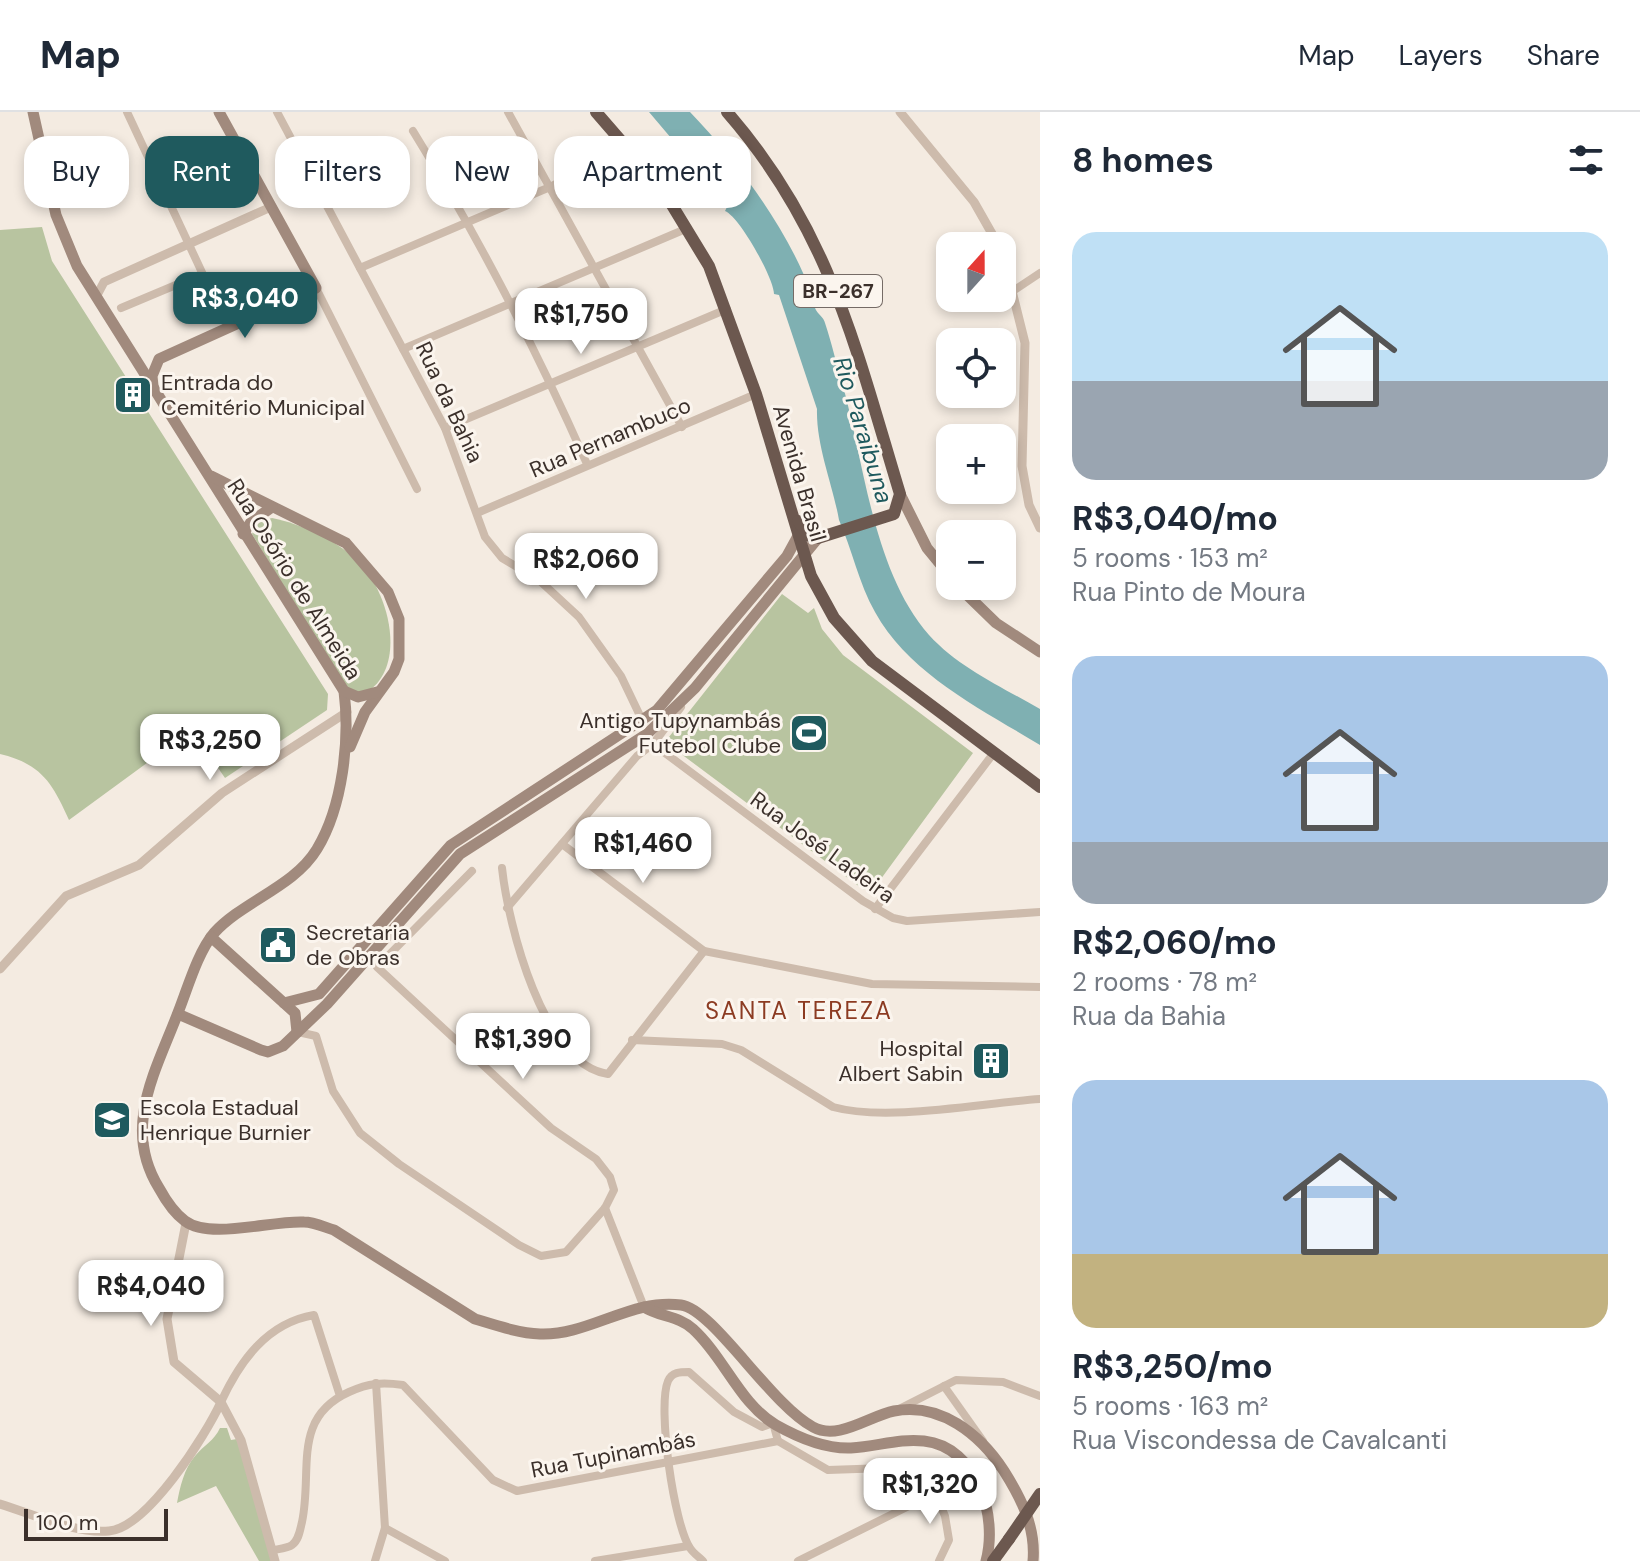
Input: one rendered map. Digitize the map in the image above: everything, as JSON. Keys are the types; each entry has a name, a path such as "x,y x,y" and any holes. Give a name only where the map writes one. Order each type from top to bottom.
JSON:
{"highway":[{"name":"Avenida Brasil","path":"596,112 618,136"},
{"name":"BR-267","path":"727,112 776,172 835,284 900,494"},
{"name":"Avenida Brasil","path":"675,208 728,309 804,556 811,576 834,618 872,661 1040,787"},
{"path":"793,513 809,536 822,537 891,515 900,494"},
{"path":"811,576 811,554 822,537"},
{"path":"993,1561 1040,1494"}],"main road":[{"name":"Rua Osório de Almeida","path":"33,112 59,225 73,259 341,686 347,712 347,755 317,849 300,869 230,917 211,937 149,1086 142,1112 141,1140 152,1177 186,1223"},
{"path":"127,347 142,357 159,359 316,288 219,112"},
{"path":"154,392 152,376 159,359"},
{"path":"205,472 237,492 314,524 346,543 378,576 388,592 399,619 401,644 394,672 365,712 347,755"},
{"path":"900,494 914,525 936,556"},
{"path":"243,534 251,522 272,507"},
{"path":"891,515 914,525"},
{"path":"178,1014 268,1052 283,1046 445,850 567,777 643,722 787,556 798,536"},
{"path":"567,777 650,739 822,537"},
{"path":"972,600 996,623 1040,652"},
{"path":"743,608 751,610 754,616"},
{"path":"341,686 358,697 377,692"},
{"path":"347,712 377,692"},
{"path":"211,937 295,1013 297,1032"},
{"path":"284,1003 323,999"},
{"path":"186,1223 218,1229 308,1222 334,1230 475,1319 499,1327 541,1334 644,1307 686,1305 708,1318 784,1406 814,1428 829,1431 895,1411 928,1411 952,1419 991,1451 1021,1498 1032,1536 1033,1561"},
{"path":"644,1307 686,1323 756,1408 773,1423 821,1445 850,1448 926,1441 948,1449 970,1470 982,1491 990,1515 992,1541 986,1561"},
{"path":"723,1365 733,1371 750,1370"},
{"path":"773,1423 784,1406"}],"street":[{"path":"127,112 228,328"},
{"name":"Rua da Bahia","path":"277,112 445,428 485,537 502,558 539,580 579,617 621,676 643,722"},
{"path":"508,112 682,427"},
{"path":"900,112 974,202 991,232"},
{"path":"413,131 468,221 552,386 587,464"},
{"path":"360,268 554,185"},
{"path":"96,297 104,282 271,207"},
{"path":"403,349 512,306 688,228"},
{"path":"1016,289 1040,273"},
{"path":"121,308 202,274"},
{"path":"316,288 417,489"},
{"path":"1016,304 1025,343 1022,466 1029,505 1040,528"},
{"path":"445,428 552,386 728,309"},
{"name":"Rua Pernambuco","path":"477,513 756,394"},
{"path":"331,723 342,696 341,686"},
{"path":"0,969 66,896 139,865 222,793 347,712"},
{"path":"507,908 650,739"},
{"name":"Rua José Ladeira","path":"650,739 875,909 907,921 1040,912"},
{"path":"875,909 993,754"},
{"path":"562,844 704,951 872,984 1040,987"},
{"path":"502,868 507,908 523,960 553,1028 591,1070 608,1074 704,951"},
{"path":"297,1032 316,1036 333,1091 360,1133 399,1164 519,1245 541,1256 566,1252 605,1208 614,1190 610,1177 596,1159 551,1128 377,967 472,871"},
{"path":"632,1040 722,1044 741,1050 833,1107 849,1111 897,1111 1040,1099"},
{"path":"605,1208 644,1307"},
{"path":"186,1223 167,1319 174,1362 221,1402 233,1426 275,1556 299,1537 307,1500 307,1463 312,1427 324,1405 379,1382 385,1528 375,1561"},
{"path":"0,1504 91,1531 112,1531 126,1525 158,1495 209,1425 248,1353 277,1328 314,1315 340,1396"},
{"path":"703,1561 688,1546 668,1462 665,1395 668,1379 676,1372 689,1372 734,1412 762,1427 773,1423 778,1441 828,1470 915,1467 928,1476 937,1492 949,1540 939,1561"},
{"path":"895,1411 956,1380 1003,1382 1040,1396"},
{"name":"Rua Tupinambás","path":"379,1382 403,1385 486,1474 517,1491 778,1441"},
{"path":"944,1386 991,1451"},
{"path":"209,1425 233,1426"},
{"path":"798,1561 937,1492"},
{"path":"385,1528 445,1561"},
{"path":"595,1561 688,1546"}],"green space":[{"path":"42,227 52,261 328,694 327,710 225,778 192,730 69,820 44,776 26,763 0,754 0,230"},
{"path":"272,518 306,528 337,545 356,559 377,588 389,626 390,646 387,664 379,680 366,693 351,690 339,678 252,534 258,522"},
{"name":"Antigo Tupynambás Futebol Clube","path":"782,594 808,613 814,608 822,629 843,655 973,753 875,887 864,890 665,742"},
{"path":"220,1428 227,1428 231,1440 237,1439 272,1561 259,1561 216,1486 177,1503 188,1467"}],"water":[{"name":"Rio Paraibuna","path":"649,112 690,112 712,136 669,136"},
{"name":"Rio Paraibuna","path":"751,185 776,221 812,295 817,297 814,307 824,321 830,338 873,515 895,580 910,609 929,635 954,657 1040,709 1040,745 927,672 889,634 875,612 839,520 822,451 817,409 779,295 774,294 755,249 739,224 725,211 726,208 751,208"}],"place":[{"name":"Entrada do Cemitério Municipal","path":"133,395"},
{"name":"Antigo Tupynambás Futebol Clube","path":"809,733"},
{"name":"Secretaria de Obras","path":"278,945"},
{"name":"Hospital Albert Sabin","path":"991,1061"},
{"name":"Escola Estadual Henrique Burnier","path":"112,1120"}],"district":[{"name":"SANTA TEREZA","path":"799,1011"}]}
